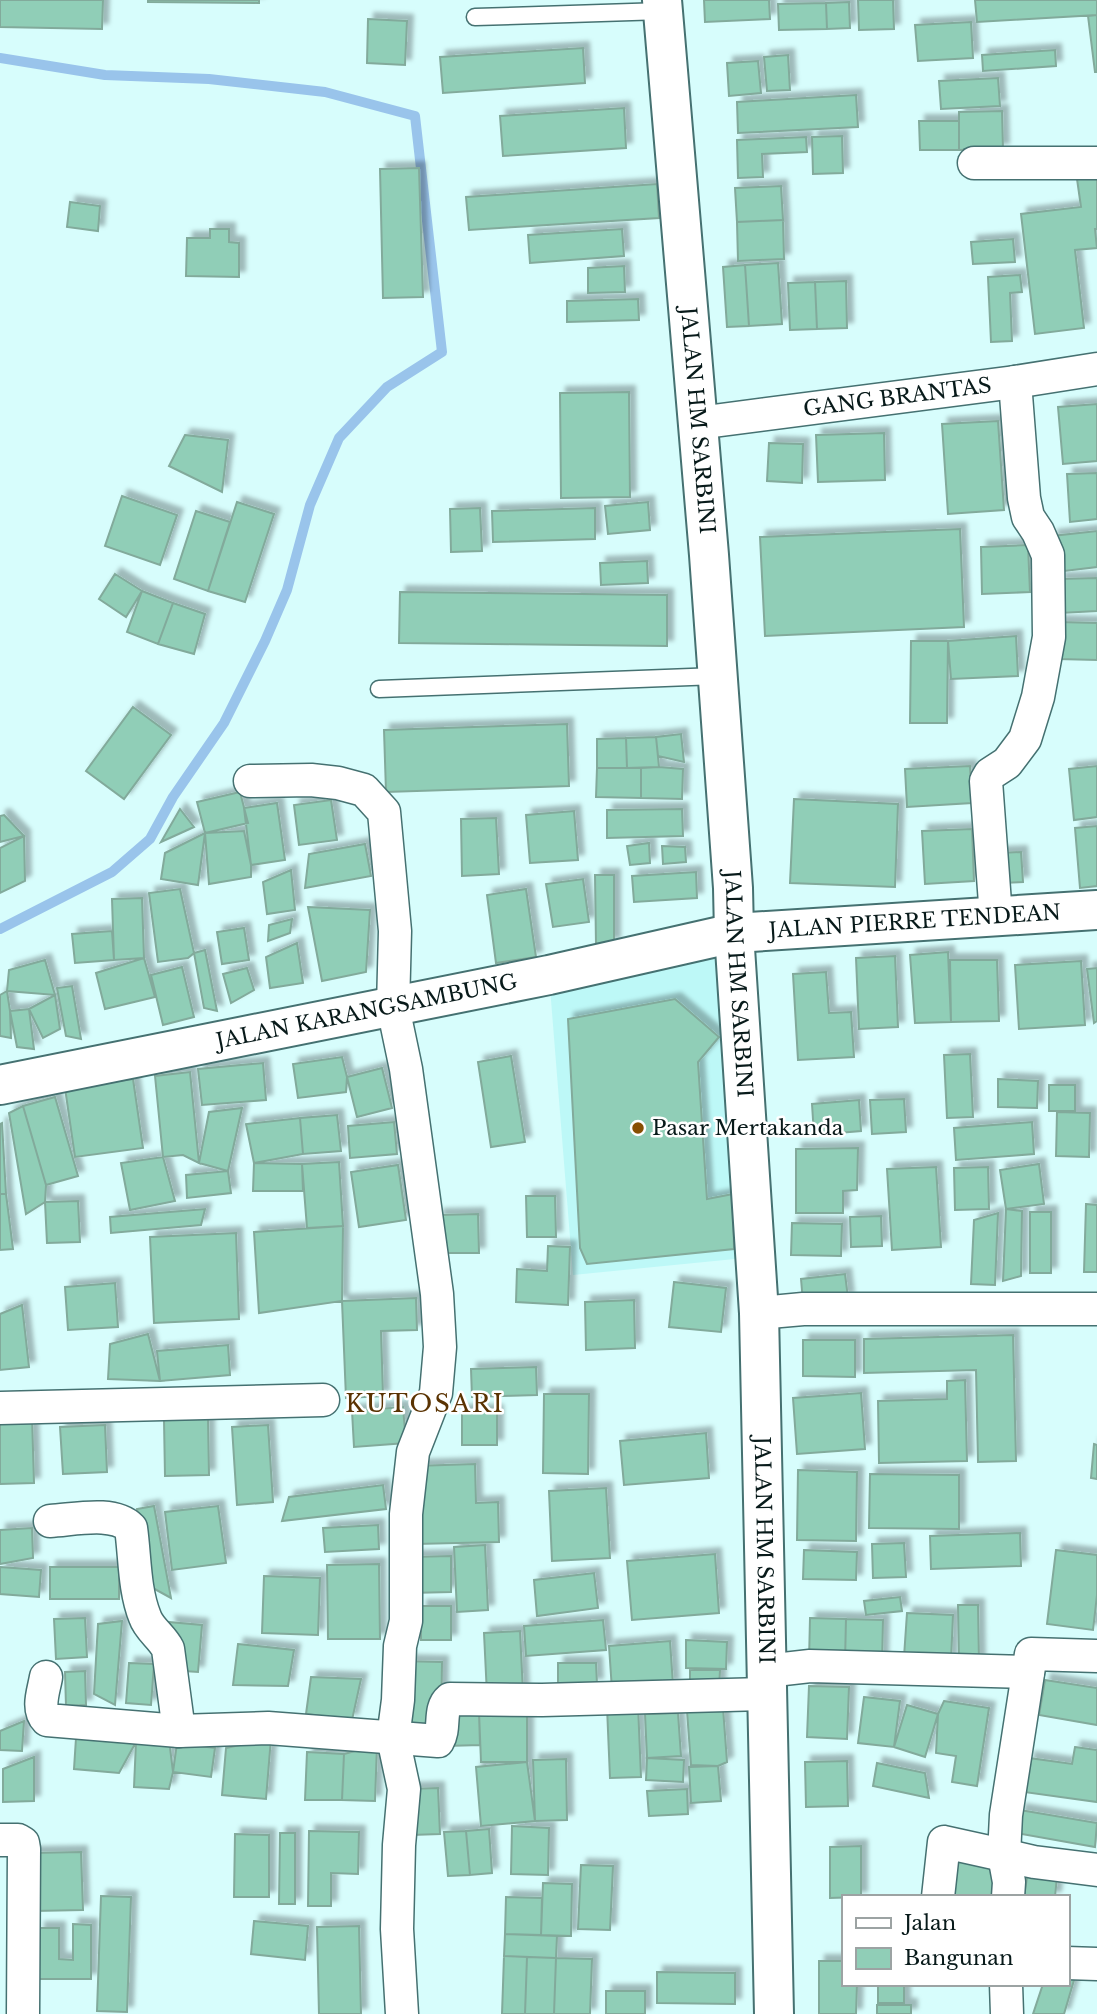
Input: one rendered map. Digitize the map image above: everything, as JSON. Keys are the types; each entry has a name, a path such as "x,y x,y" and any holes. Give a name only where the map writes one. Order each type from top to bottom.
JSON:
{"main road":[{"name":"JALAN HM SARBINI","path":"662,6 718,676 759,1313 774,2014"},
{"name":"JALAN PIERRE TENDEAN","path":"734,933 1097,910"},
{"name":"JALAN KARANGSAMBUNG","path":"0,1085 575,970 734,933"}],"street":[{"path":"974,163 1097,163"},
{"name":"GANG BRANTAS","path":"698,423 1097,369"},
{"path":"996,917 986,781 990,774 1007,763 1025,739 1038,698 1049,637 1048,555 1038,531 1028,517 1024,498 1015,382"},
{"path":"250,781 311,780 338,783 364,790 384,813 395,931 393,1007 406,1069 437,1294 440,1347 436,1393 413,1451 406,1524 406,1622 400,1646 398,1700 393,1738 404,1788 398,1845 397,1929 402,2014"},
{"path":"759,1313 803,1309 1097,1309"},
{"path":"0,1408 323,1400"},
{"path":"50,1521 106,1518 121,1520 131,1528 140,1600 145,1618 168,1649 179,1731"},
{"path":"1008,1895 1009,1882 1004,1855 1006,1815 1031,1654 1097,1656"},
{"path":"46,1677 41,1705 47,1720 179,1731 268,1728 438,1741 444,1726 443,1708 445,1702 450,1699 542,1700 766,1683 810,1665 1028,1672"},
{"path":"0,1840 18,1840 23,1843 24,1849 23,2014"},
{"path":"938,1895 944,1842 1034,1862 1097,1870"},
{"path":"1069,1964 1097,1964"},
{"path":"1006,1986 1007,2014"}],"lane":[{"path":"475,17 662,6"},
{"path":"379,689 718,676"}],"shaded area":[{"name":"Pasar Mertakanda","path":"734,933 755,1257 573,1275 549,975"}],"building":[{"path":"0,0 103,0 102,29 0,27"},
{"path":"259,0 259,3 148,2"},
{"path":"704,0 769,0 770,19 705,22"},
{"path":"858,0 893,0 894,29 859,30"},
{"path":"975,0 1097,0 1097,15 977,22"},
{"path":"849,2 850,28 827,29 826,3"},
{"path":"826,3 827,29 779,30 778,4"},
{"path":"1097,15 1097,72 1095,72 1088,16"},
{"path":"368,19 407,21 405,65 367,63"},
{"path":"971,22 973,58 918,61 915,25"},
{"path":"583,48 585,83 443,93 440,57"},
{"path":"1055,50 1056,66 983,71 982,55"},
{"path":"788,55 790,90 767,91 764,57"},
{"path":"758,61 761,93 729,96 727,63"},
{"path":"998,78 1000,106 941,109 939,81"},
{"path":"856,95 858,127 738,133 737,102"},
{"path":"624,108 626,148 503,156 500,116"},
{"path":"1002,111 1003,149 959,150 959,112"},
{"path":"919,121 959,121 959,150 920,150"},
{"path":"842,136 843,173 813,174 812,137"},
{"path":"806,137 807,152 762,154 763,177 738,178 737,140"},
{"path":"419,168 423,297 383,298 380,169"},
{"path":"1097,177 1097,248 1075,250 1084,328 1035,334 1021,214 1081,207 1077,179"},
{"path":"657,184 659,218 469,230 466,197"},
{"path":"781,186 783,220 737,222 735,188"},
{"path":"70,202 100,206 98,231 67,227"},
{"path":"783,220 784,259 738,261 737,222"},
{"path":"210,229 229,229 229,242 239,243 239,277 186,276 187,238 210,238"},
{"path":"622,229 624,256 530,263 528,235"},
{"path":"1013,239 1015,262 973,264 971,242"},
{"path":"778,263 782,324 749,326 745,265"},
{"path":"745,265 749,326 727,327 723,267"},
{"path":"624,266 625,292 588,293 588,268"},
{"path":"1020,275 1022,292 1010,293 1012,341 991,342 988,277"},
{"path":"846,281 847,328 817,329 815,282"},
{"path":"815,282 817,329 790,330 788,283"},
{"path":"638,299 639,320 567,322 567,301"},
{"path":"629,392 630,497 561,498 560,393"},
{"path":"1097,404 1097,461 1063,464 1058,407"},
{"path":"998,421 1004,510 948,514 942,424"},
{"path":"884,433 885,480 818,482 816,435"},
{"path":"185,435 228,440 222,492 169,466"},
{"path":"769,443 803,444 802,483 767,481"},
{"path":"1097,473 1097,519 1070,522 1067,474"},
{"path":"122,496 177,515 160,565 105,546"},
{"path":"237,502 274,514 245,602 208,591"},
{"path":"648,502 650,530 608,534 605,506"},
{"path":"480,508 482,551 451,552 450,509"},
{"path":"595,508 595,539 493,542 492,511"},
{"path":"196,511 230,522 208,591 174,579"},
{"path":"960,529 964,627 765,636 760,537"},
{"path":"1097,531 1097,567 1056,572 1052,536"},
{"path":"1028,545 1030,592 982,594 981,547"},
{"path":"647,561 648,583 601,585 600,563"},
{"path":"115,574 142,591 126,617 99,599"},
{"path":"1097,578 1097,611 1060,613 1059,579"},
{"path":"142,591 173,603 158,644 127,632"},
{"path":"400,592 667,595 667,646 399,643"},
{"path":"173,603 205,614 194,654 158,644"},
{"path":"1059,622 1097,623 1097,660 1058,659"},
{"path":"1016,636 1018,676 951,679 948,641"},
{"path":"911,641 948,641 947,723 910,723"},
{"path":"133,707 171,735 124,799 86,771"},
{"path":"567,724 569,786 386,792 384,730"},
{"path":"681,734 684,762 658,756 656,737"},
{"path":"656,737 659,767 627,768 626,738"},
{"path":"626,738 627,768 597,768 597,739"},
{"path":"970,766 972,803 907,807 905,769"},
{"path":"1097,766 1097,817 1074,820 1069,769"},
{"path":"597,768 641,768 641,798 596,797"},
{"path":"641,768 683,769 682,799 641,798"},
{"path":"240,792 248,823 205,833 197,802"},
{"path":"794,799 898,804 895,887 790,883"},
{"path":"331,800 337,840 299,845 294,805"},
{"path":"277,803 285,860 251,865 244,808"},
{"path":"180,809 194,827 161,842"},
{"path":"682,809 683,836 607,838 607,810"},
{"path":"574,811 578,860 530,863 526,815"},
{"path":"4,815 24,836 0,842 0,816"},
{"path":"496,818 499,874 462,876 461,819"},
{"path":"1097,826 1097,886 1080,888 1075,828"},
{"path":"972,829 974,881 925,884 922,831"},
{"path":"244,831 251,877 209,884 205,833"},
{"path":"205,833 198,885 161,879 165,853"},
{"path":"24,836 25,881 0,893 0,848"},
{"path":"649,843 650,863 630,865 627,846"},
{"path":"365,844 371,876 305,888 309,854"},
{"path":"662,846 685,847 686,862 663,864"},
{"path":"1021,852 1023,882 1002,883 1000,853"},
{"path":"291,870 295,910 267,914 263,882"},
{"path":"696,872 697,898 634,902 632,876"},
{"path":"595,875 614,875 614,943 596,944"},
{"path":"583,879 589,922 553,927 546,884"},
{"path":"180,889 194,953 188,958 158,962 149,893"},
{"path":"526,889 536,957 496,963 487,895"},
{"path":"142,898 144,958 114,960 112,899"},
{"path":"308,907 370,910 366,972 322,981"},
{"path":"292,919 290,933 268,941 269,925"},
{"path":"244,928 249,960 222,964 217,932"},
{"path":"112,931 114,960 75,963 72,934"},
{"path":"297,943 303,983 270,988 266,957"},
{"path":"205,950 217,1011 204,1008 194,953"},
{"path":"948,952 951,1022 915,1023 910,955"},
{"path":"895,956 898,1027 859,1029 856,958"},
{"path":"144,958 155,997 105,1009 96,973"},
{"path":"45,960 55,995 7,991 9,970"},
{"path":"950,960 997,960 999,1021 951,1022"},
{"path":"1081,961 1085,1025 1019,1029 1015,965"},
{"path":"182,967 194,1017 163,1025 151,975"},
{"path":"247,968 254,990 231,1003 223,974"},
{"path":"1097,968 1097,1021 1094,1023 1087,969"},
{"path":"826,972 829,1013 851,1012 854,1057 798,1060 793,974"},
{"path":"72,986 81,1039 66,1036 57,988"},
{"path":"7,991 11,1038 0,1036 0,995"},
{"path":"55,995 60,1029 43,1038 29,1009"},
{"name":"Pasar Mertakanda","path":"675,999 719,1037 698,1062 707,1199 733,1194 734,1249 587,1264 580,1248 568,1019"},
{"path":"29,1009 34,1049 17,1047 10,1011"},
{"path":"970,1054 973,1117 947,1118 944,1055"},
{"path":"511,1056 525,1142 491,1147 478,1062"},
{"path":"342,1057 347,1077 346,1092 298,1098 293,1064"},
{"path":"263,1063 266,1100 202,1105 198,1069"},
{"path":"382,1068 392,1108 357,1117 347,1077"},
{"path":"190,1072 199,1163 183,1155 163,1157 155,1076"},
{"path":"133,1079 143,1148 75,1157 65,1088"},
{"path":"998,1079 1038,1081 1037,1108 998,1107"},
{"path":"1049,1085 1075,1085 1075,1111 1049,1111"},
{"path":"55,1097 78,1176 46,1185 23,1106"},
{"path":"904,1099 906,1132 872,1134 870,1100"},
{"path":"859,1100 861,1131 814,1135 812,1104"},
{"path":"23,1106 46,1185 45,1202 26,1214 9,1113"},
{"path":"242,1108 228,1171 199,1163 209,1112"},
{"path":"1057,1112 1090,1113 1089,1157 1056,1156"},
{"path":"337,1115 341,1151 303,1154 300,1118"},
{"path":"300,1118 303,1154 254,1163 246,1124"},
{"path":"394,1122 397,1154 350,1158 348,1126"},
{"path":"1032,1122 1034,1154 956,1160 954,1128"},
{"path":"2,1123 6,1194 0,1194"},
{"path":"858,1148 857,1190 843,1191 843,1213 796,1213 796,1149"},
{"path":"163,1157 175,1201 130,1210 121,1163"},
{"path":"339,1162 343,1226 307,1228 302,1164"},
{"path":"254,1163 302,1164 303,1191 253,1191"},
{"path":"1039,1164 1044,1204 1006,1209 1000,1170"},
{"path":"398,1165 406,1220 359,1227 351,1172"},
{"path":"936,1167 941,1247 892,1250 887,1169"},
{"path":"988,1167 989,1209 955,1210 954,1168"},
{"path":"228,1171 231,1193 187,1198 186,1175"},
{"path":"0,1194 6,1194 13,1249 0,1250"},
{"path":"526,1196 555,1196 556,1237 527,1237"},
{"path":"78,1201 80,1242 47,1243 45,1202"},
{"path":"1086,1204 1097,1205 1097,1272 1084,1272"},
{"path":"205,1209 201,1225 111,1233 110,1217"},
{"path":"1006,1209 1022,1211 1021,1276 1003,1281"},
{"path":"1030,1212 1051,1212 1051,1273 1030,1273"},
{"path":"998,1213 995,1285 971,1284 974,1220"},
{"path":"478,1214 479,1253 439,1253 438,1215"},
{"path":"881,1216 882,1246 851,1247 850,1217"},
{"path":"792,1223 842,1224 841,1256 791,1255"},
{"path":"343,1226 342,1301 259,1313 254,1232"},
{"path":"236,1233 239,1319 154,1323 150,1237"},
{"path":"548,1246 570,1247 568,1305 516,1302 517,1269 547,1271"},
{"path":"845,1274 848,1298 803,1302 801,1279"},
{"path":"674,1282 726,1288 721,1332 669,1327"},
{"path":"115,1283 118,1327 68,1330 65,1287"},
{"path":"416,1298 417,1330 381,1331 383,1396 346,1398 342,1301"},
{"path":"634,1300 635,1348 586,1350 585,1302"},
{"path":"22,1305 29,1367 0,1370 0,1314"},
{"path":"148,1334 160,1381 108,1379 110,1344"},
{"path":"1013,1335 1016,1461 978,1462 976,1370 864,1373 864,1339"},
{"path":"803,1340 855,1340 855,1377 803,1376"},
{"path":"228,1345 230,1375 160,1381 157,1351"},
{"path":"536,1367 537,1395 472,1397 471,1369"},
{"path":"965,1380 967,1461 879,1463 878,1401 947,1399 947,1381"},
{"path":"861,1393 865,1449 797,1454 793,1398"},
{"path":"544,1394 589,1394 588,1474 543,1473"},
{"path":"403,1407 406,1443 354,1447 352,1411"},
{"path":"462,1411 497,1411 497,1445 462,1445"},
{"path":"32,1417 34,1483 0,1484 0,1419"},
{"path":"208,1419 209,1475 165,1476 164,1420"},
{"path":"105,1425 107,1472 63,1474 60,1427"},
{"path":"268,1425 273,1502 237,1505 232,1427"},
{"path":"706,1433 709,1478 624,1485 620,1441"},
{"path":"1094,1444 1097,1445 1097,1479 1091,1478"},
{"path":"475,1464 476,1503 498,1502 499,1542 416,1544 414,1466"},
{"path":"798,1470 857,1472 856,1541 797,1540"},
{"path":"870,1474 959,1475 959,1529 869,1528"},
{"path":"383,1485 386,1509 282,1521 289,1497"},
{"path":"606,1488 610,1558 552,1561 549,1491"},
{"path":"154,1506 171,1598 151,1587 137,1509"},
{"path":"218,1506 226,1563 172,1570 165,1512"},
{"path":"378,1525 379,1549 325,1552 323,1528"},
{"path":"32,1528 33,1558 0,1564 0,1530"},
{"path":"1020,1533 1021,1566 931,1569 930,1536"},
{"path":"904,1543 906,1577 873,1578 872,1544"},
{"path":"485,1545 488,1610 457,1612 454,1547"},
{"path":"804,1550 857,1552 856,1580 803,1579"},
{"path":"1056,1550 1097,1555 1097,1595 1093,1630 1047,1624"},
{"path":"715,1554 719,1613 632,1620 627,1561"},
{"path":"451,1556 451,1592 410,1593 410,1557"},
{"path":"379,1564 380,1639 328,1639 327,1565"},
{"path":"0,1567 41,1570 39,1597 0,1594"},
{"path":"50,1567 119,1567 119,1599 50,1599"},
{"path":"594,1573 598,1608 537,1616 534,1580"},
{"path":"264,1576 320,1578 318,1635 262,1633"},
{"path":"900,1597 902,1611 866,1615 864,1601"},
{"path":"958,1605 978,1605 979,1662 959,1663"},
{"path":"421,1606 451,1606 451,1640 421,1640"},
{"path":"907,1613 953,1615 951,1660 904,1657"},
{"path":"85,1618 87,1657 56,1659 54,1619"},
{"path":"810,1618 846,1619 845,1662 809,1661"},
{"path":"846,1619 883,1620 882,1663 845,1662"},
{"path":"603,1620 606,1650 526,1656 524,1626"},
{"path":"122,1621 115,1705 94,1694 98,1624"},
{"path":"169,1622 202,1625 198,1672 184,1671"},
{"path":"520,1631 523,1693 487,1695 484,1633"},
{"path":"686,1640 727,1642 726,1669 686,1668"},
{"path":"670,1641 673,1685 612,1690 609,1646"},
{"path":"238,1644 294,1650 288,1686 233,1685"},
{"path":"400,1661 442,1662 441,1731 399,1730"},
{"path":"129,1663 154,1664 151,1705 126,1703"},
{"path":"558,1663 596,1663 597,1684 558,1684"},
{"path":"690,1670 720,1670 719,1690 690,1690"},
{"path":"85,1671 86,1705 66,1706 65,1672"},
{"path":"311,1677 361,1679 352,1720 306,1714"},
{"path":"1045,1680 1097,1688 1097,1725 1039,1715"},
{"path":"809,1686 849,1687 847,1739 807,1737"},
{"path":"864,1697 900,1701 894,1747 858,1743"},
{"path":"944,1701 989,1708 977,1786 952,1782 956,1756 936,1753 938,1714"},
{"path":"638,1705 641,1777 610,1778 607,1707"},
{"path":"907,1705 938,1714 925,1757 894,1747"},
{"path":"723,1708 727,1762 718,1766 691,1765 687,1711"},
{"path":"527,1710 527,1762 481,1762 479,1712"},
{"path":"479,1712 480,1745 446,1746 446,1713"},
{"path":"678,1713 681,1756 647,1758 645,1714"},
{"path":"24,1721 22,1751 0,1750 0,1731"},
{"path":"76,1738 136,1742 119,1773 74,1769"},
{"path":"271,1738 266,1799 222,1795 226,1748"},
{"path":"169,1740 173,1772 169,1789 134,1787 136,1742"},
{"path":"177,1743 215,1748 211,1777 173,1772"},
{"path":"377,1745 375,1801 342,1800 344,1754"},
{"path":"1075,1747 1097,1750 1097,1802 1024,1792 1029,1758 1072,1764"},
{"path":"307,1752 344,1754 342,1800 305,1800"},
{"path":"34,1757 34,1801 3,1802 3,1769"},
{"path":"647,1758 684,1760 683,1782 646,1780"},
{"path":"566,1759 567,1820 535,1821 533,1760"},
{"path":"847,1761 848,1806 806,1807 805,1762"},
{"path":"527,1762 535,1821 481,1826 476,1767"},
{"path":"877,1763 925,1773 929,1798 873,1786"},
{"path":"718,1766 721,1801 691,1803 689,1767"},
{"path":"438,1788 440,1834 411,1835 409,1789"},
{"path":"687,1789 688,1814 649,1816 647,1791"},
{"path":"1020,1810 1097,1823 1095,1847 1016,1833"},
{"path":"512,1826 549,1828 548,1875 511,1874"},
{"path":"489,1829 492,1873 470,1875 466,1831"},
{"path":"309,1831 359,1832 358,1874 331,1873 331,1906 308,1906"},
{"path":"466,1831 470,1875 448,1876 444,1832"},
{"path":"280,1833 295,1833 295,1904 279,1904"},
{"path":"235,1834 269,1835 269,1897 234,1897"},
{"path":"861,1846 861,1895 830,1898 830,1847"},
{"path":"952,1849 997,1855 994,1895 949,1895"},
{"path":"81,1852 83,1910 34,1911 32,1853"},
{"path":"581,1865 613,1866 610,1930 578,1929"},
{"path":"1028,1871 1057,1876 1055,1895 1024,1895"},
{"path":"543,1883 572,1884 571,1936 541,1935"},
{"path":"101,1896 131,1897 127,2012 97,2011"},
{"path":"506,1897 542,1898 541,1935 505,1934"},
{"path":"254,1921 308,1926 305,1960 251,1954"},
{"path":"73,1924 91,1925 91,1979 38,1979 39,1928 59,1928 59,1959 73,1960"},
{"path":"359,1926 361,2014 319,2014 317,1927"},
{"path":"505,1934 557,1936 556,1958 504,1956"},
{"path":"504,1956 527,1957 525,2014 502,2014"},
{"path":"527,1957 556,1958 554,2014 525,2014"},
{"path":"556,1958 592,1959 590,2014 554,2014"},
{"path":"819,1961 842,1961 842,1986 857,1986 856,2014 819,2014"},
{"path":"657,1972 735,1973 735,2004 657,2003"},
{"path":"1069,1978 1074,1980 1064,2014 1033,2014 1042,1986 1069,1986"},
{"path":"878,1986 904,1986 904,2003 878,2003"},
{"path":"606,1991 645,1991 645,2014 606,2014"},
{"path":"877,2005 911,2005 911,2014 877,2014"}],"waterway":[{"path":"0,58 105,75 209,79 325,92 415,116 442,352 387,387 339,438 310,505 287,590 265,641 224,723 173,797 150,839 112,872 0,929"}],"place":[{"name":"Pasar Mertakanda","path":"638,1128"}],"district":[{"name":"KUTOSARI","path":"425,1403"}]}
